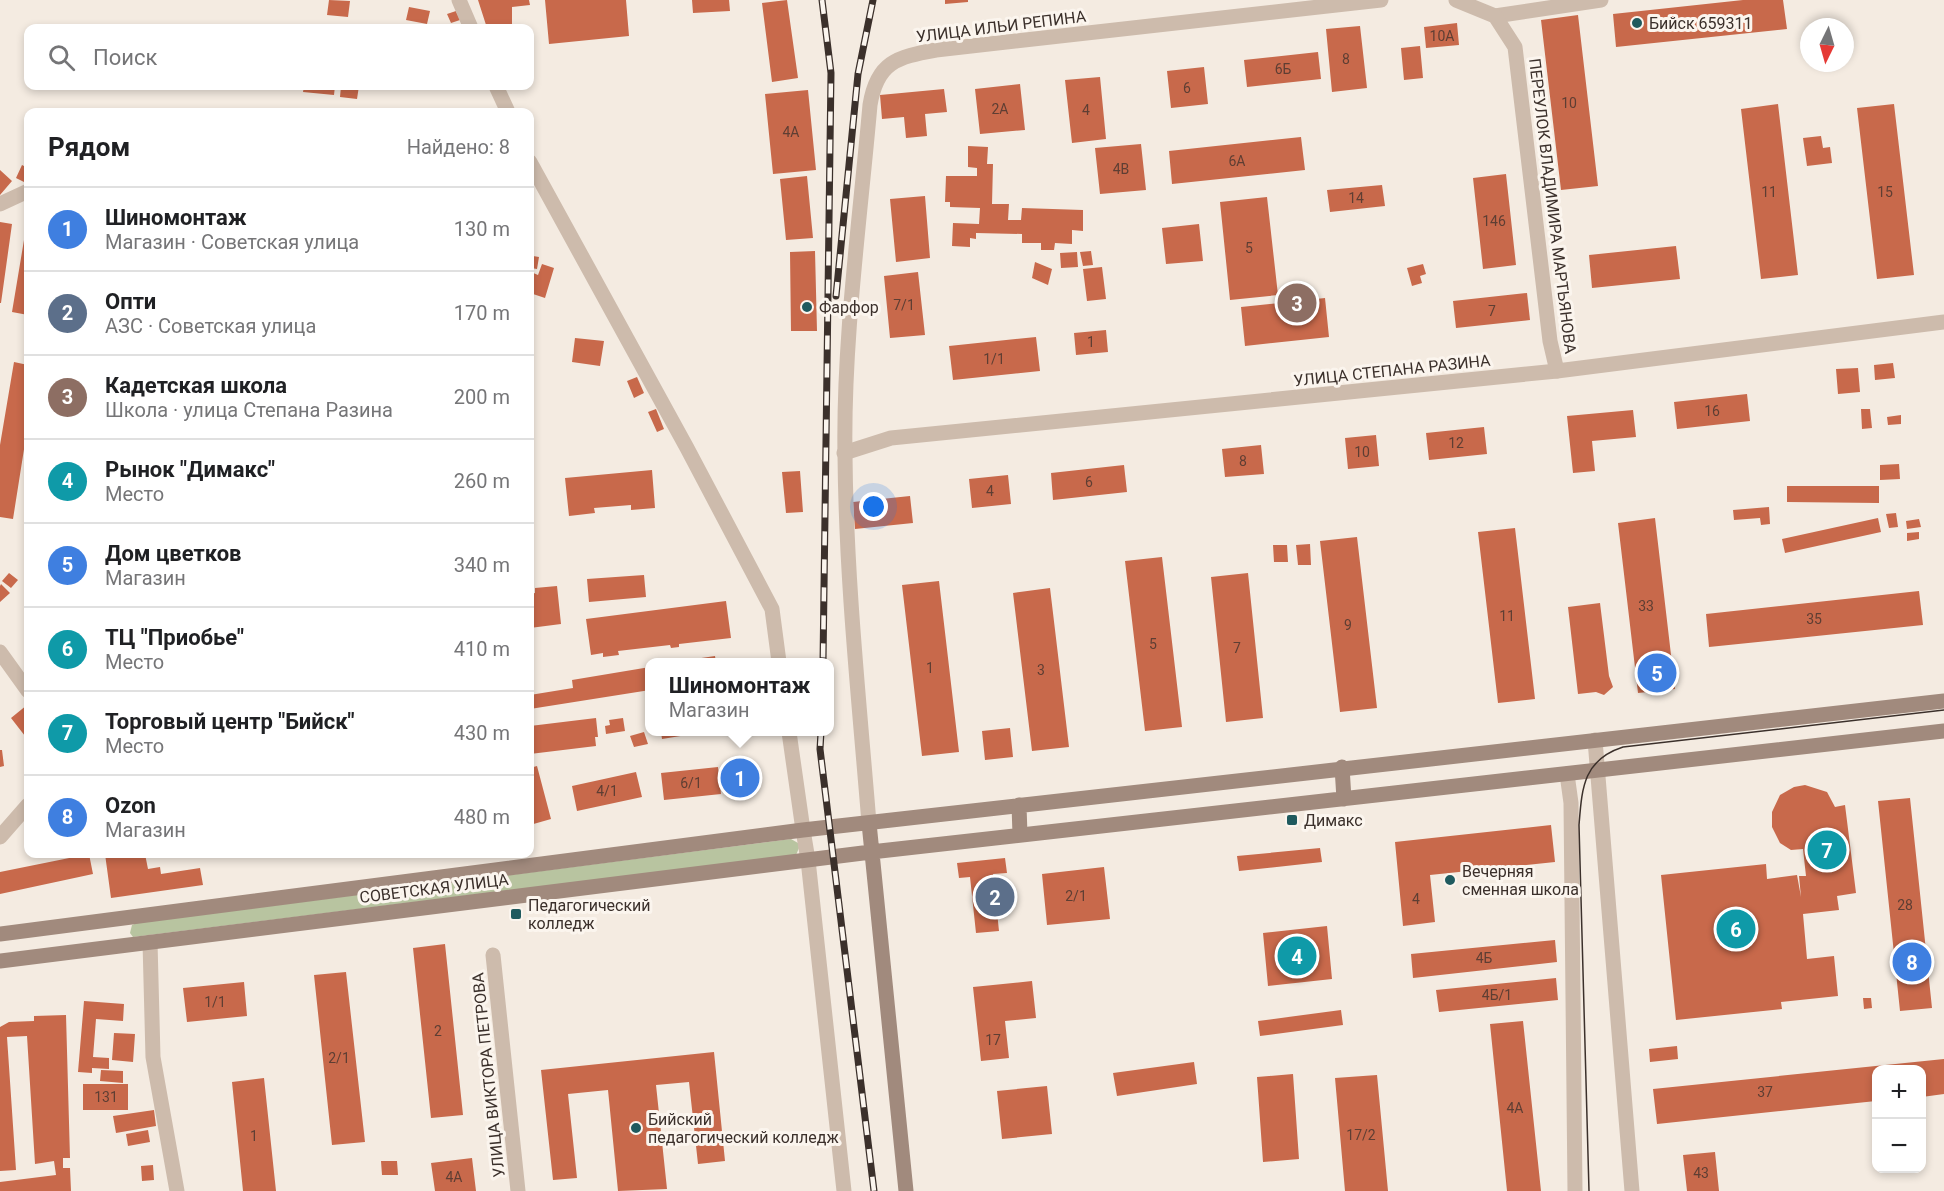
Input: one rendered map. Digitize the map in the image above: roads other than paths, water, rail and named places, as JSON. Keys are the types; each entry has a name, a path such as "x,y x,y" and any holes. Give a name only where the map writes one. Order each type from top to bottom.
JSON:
{"main road":[{"name":"СОВЕТСКАЯ УЛИЦА","path":"0,934 802,830 1342,767 1944,701"},
{"name":"СОВЕТСКАЯ УЛИЦА","path":"0,961 872,852 1944,731"},
{"path":"1342,767 1344,799"},
{"path":"1019,805 1020,835"},
{"path":"869,823 906,1191"}],"street":[{"path":"459,0 469,24"},
{"name":"УЛИЦА ИЛЬИ РЕПИНА","path":"844,453 849,347 870,105 872,88 880,72 888,65 905,56 936,50 1381,0"},
{"path":"1456,0 1478,6 1495,16 1601,0"},
{"name":"ПЕРЕУЛОК ВЛАДИМИРА МАРТЬЯНОВА","path":"1495,16 1515,47 1550,341 1557,371"},
{"path":"498,90 506,108"},
{"path":"534,169 687,448 772,609 778,658"},
{"path":"0,204 24,193"},
{"name":"УЛИЦА СТЕПАНА РАЗИНА","path":"844,453 891,438 1557,371 1944,322"},
{"path":"844,453 849,575 869,823"},
{"path":"0,652 24,685"},
{"path":"790,736 808,860 844,1191"},
{"path":"1596,740 1632,1191"},
{"path":"1567,774 1571,803 1575,1191"},
{"path":"0,837 24,810"},
{"path":"150,942 153,1057 177,1191"},
{"name":"УЛИЦА ВИКТОРА ПЕТРОВА","path":"492,955 518,1191"}],"tram line":[{"path":"1589,1191 1579,825 1584,787 1592,768 1600,759 1623,747 1944,710"}],"railway":[{"path":"822,0 831,73 823,658"},
{"path":"836,296 858,74 873,0"},
{"path":"821,736 820,749 874,1191"}],"place":[{"name":"Бийск 659311","path":"1637,23"},
{"name":"Кадетская школа","path":"1297,303"},
{"name":"Фарфор","path":"807,307"},
{"name":"Дом цветков","path":"1657,673"},
{"name":"Шиномонтаж","path":"740,778"},
{"name":"Димакс","path":"1292,820"},
{"name":"Торговый центр \"Бийск\"","path":"1827,850"},
{"name":"Вечерняя сменная школа","path":"1450,880"},
{"name":"Опти","path":"995,897"},
{"name":"Педагогический колледж","path":"516,914"},
{"name":"ТЦ \"Приобье\"","path":"1736,929"},
{"name":"Рынок \"Димакс\"","path":"1297,956"},
{"name":"Ozon","path":"1912,962"},
{"name":"Бийский педагогический колледж","path":"636,1128"}]}
